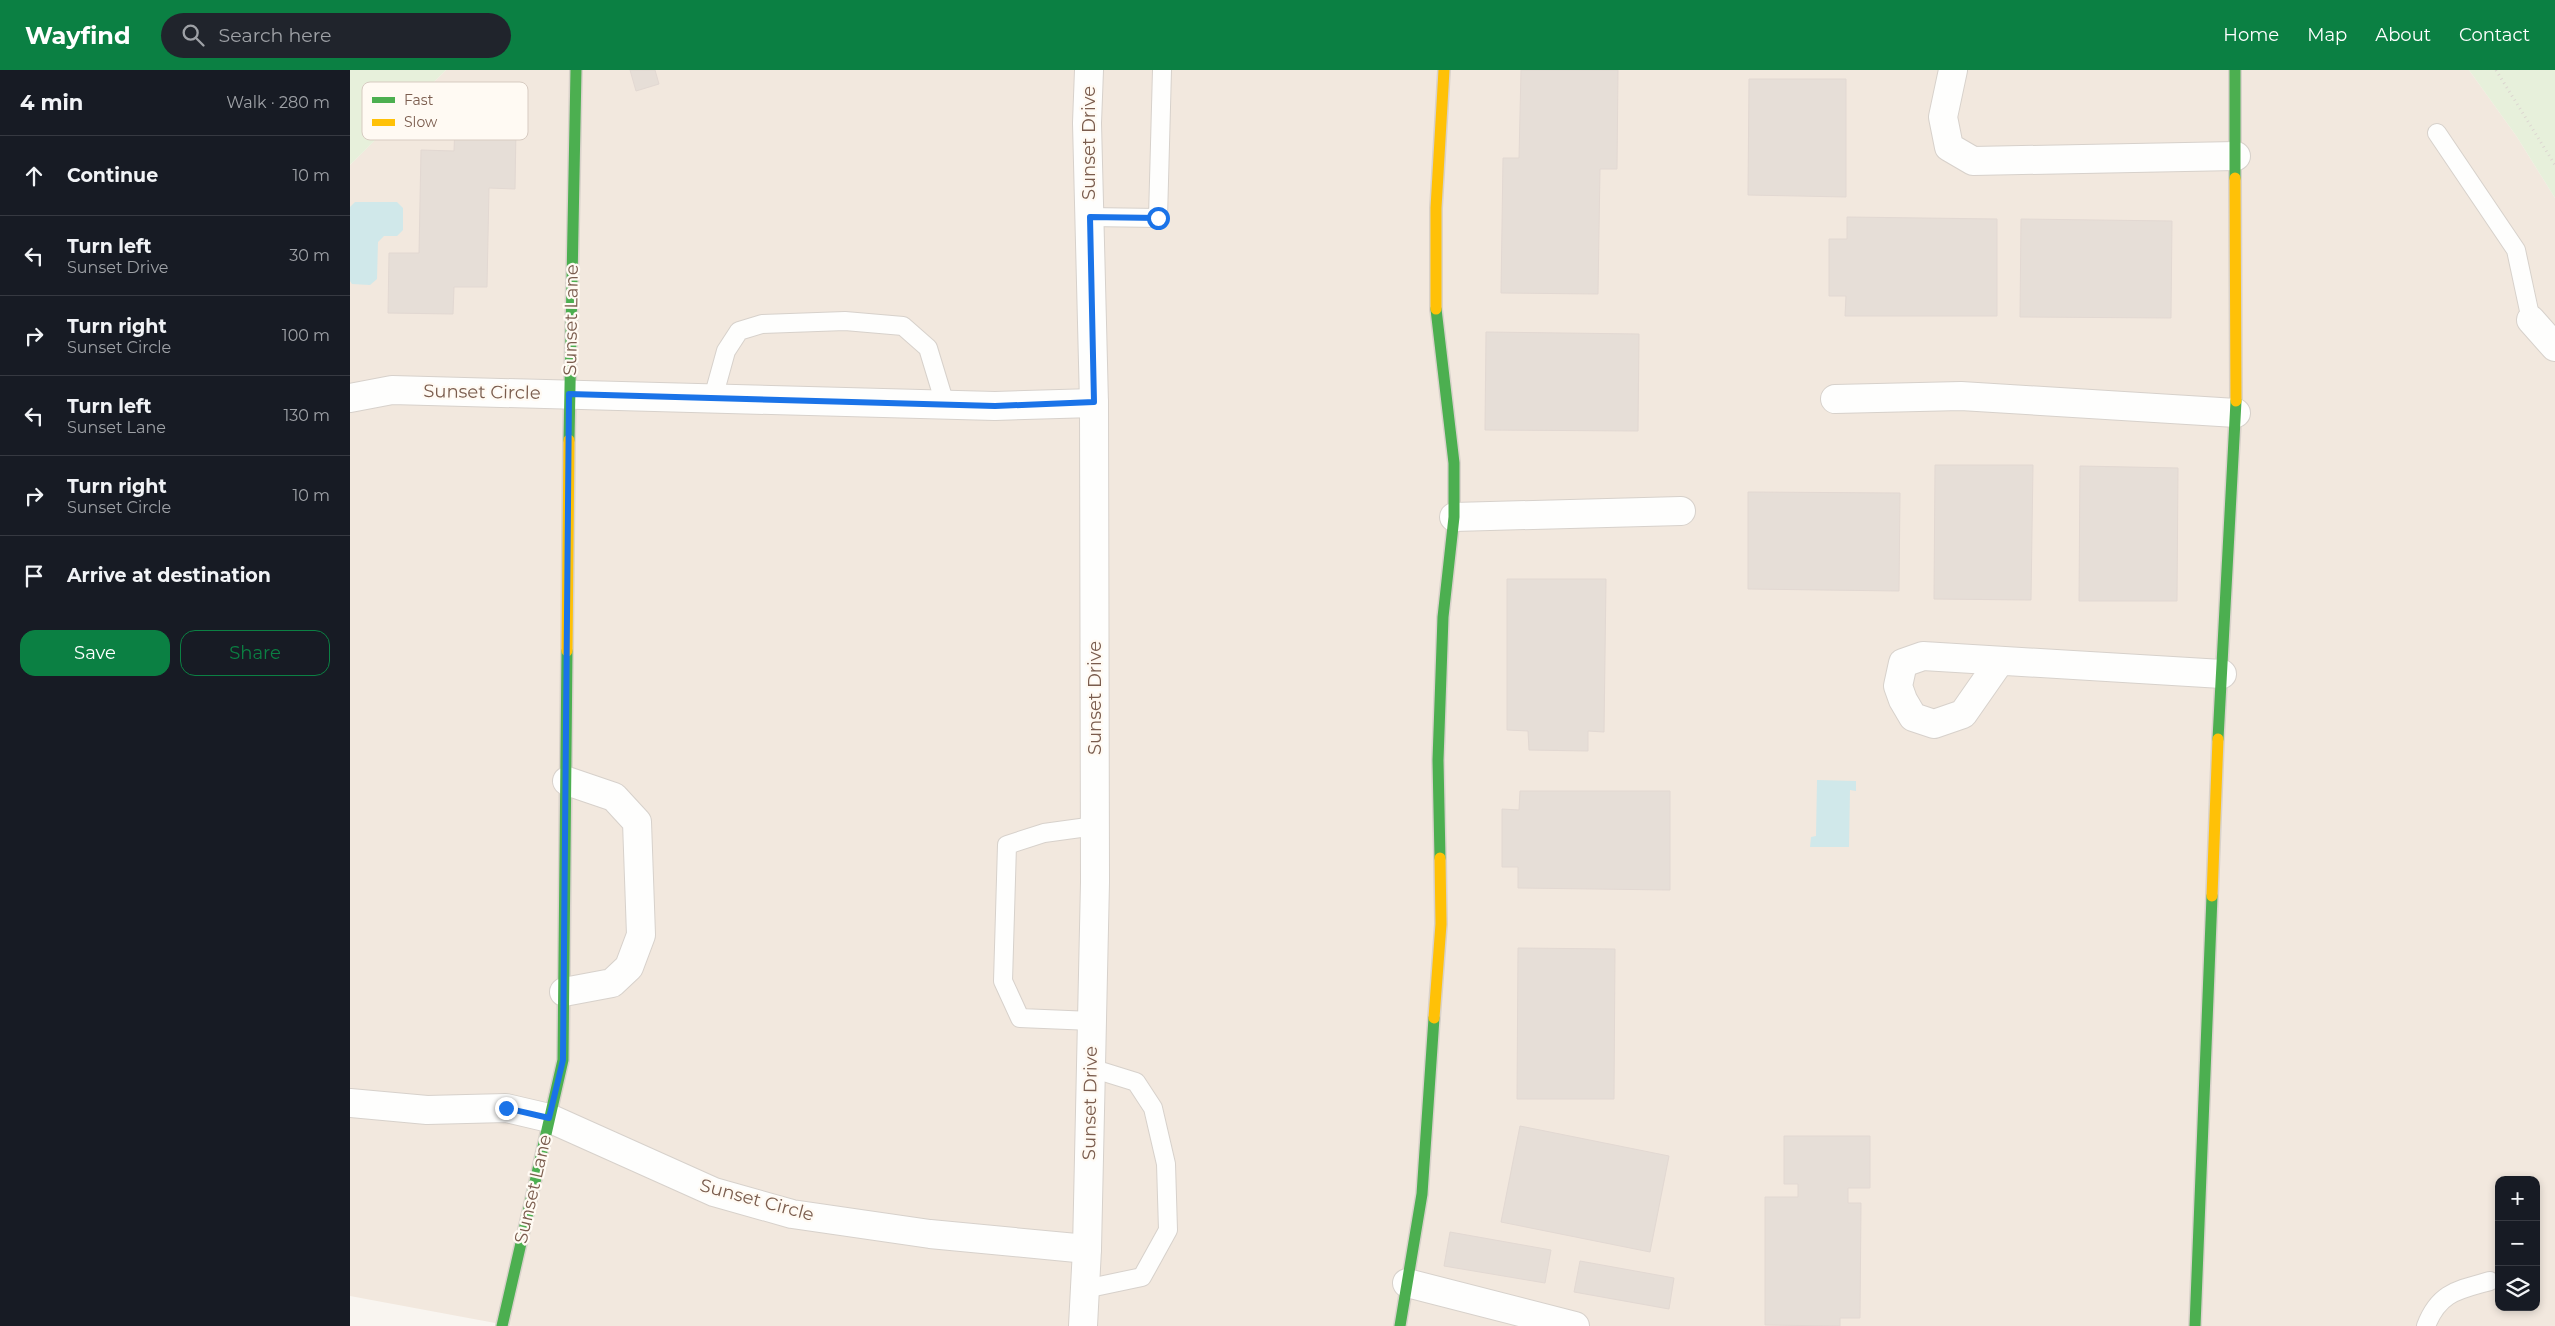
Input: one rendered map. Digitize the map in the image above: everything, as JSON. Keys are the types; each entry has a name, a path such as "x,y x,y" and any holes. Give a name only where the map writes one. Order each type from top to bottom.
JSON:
{"street":[{"name":"Sunset Lane","path":"502,1326 563,1060 569,394 576,70"},
{"name":"Sunset Drive","path":"1083,1326 1087,1249 1095,826 1094,402 1087,122 1089,70"},
{"path":"1400,1326 1422,1194 1440,924 1438,760 1443,617 1454,517 1454,463 1436,311 1436,208 1444,70"},
{"path":"1953,70 1943,117 1949,147 1973,161 2236,156"},
{"path":"2195,1326 2222,674 2236,413 2235,70"},
{"path":"2531,320 2555,347"},
{"name":"Sunset Circle","path":"350,398 357,395 392,390 945,404 1094,402"},
{"path":"1835,399 1961,396 2236,413"},
{"path":"1454,517 1681,511"},
{"path":"2000,661 2222,674"},
{"path":"564,992 612,983 629,967 641,935 638,822 614,797 567,781"},
{"name":"Sunset Circle","path":"350,1103 427,1110 506,1108 549,1118 714,1192 792,1214 930,1234 1087,1249"},
{"path":"1407,1283 1575,1326"}],"lane":[{"path":"1090,217 1158,218 1162,70"},
{"path":"2437,134 2516,250 2531,320"},
{"path":"713,398 726,351 739,332 762,324 845,320 903,326 928,348 945,404"},
{"path":"1092,1021 1020,1018 1003,981 1007,845 1044,832 1095,826"},
{"path":"1085,1289 1142,1276 1168,1230 1166,1164 1153,1108 1136,1082 1091,1068"},
{"path":"2426,1326 2432,1310 2450,1292 2490,1281"}],"path":[{"path":"2496,70 2555,165"}],"shaded area":[{"path":"446,70 2469,70 2517,137 2555,198 2555,1326 512,1326 350,1296 350,165 375,140 528,140 528,82 434,82"}],"green space":[{"path":"350,70 446,70 434,82 362,82 362,140 375,140 350,165"},
{"path":"2469,70 2555,70 2555,198 2517,137"}],"water":[{"path":"355,202 397,202 403,208 403,230 397,236 384,236 378,242 377,279 370,285 352,284 350,281 350,207"},
{"path":"1817,780 1856,781 1856,791 1850,790 1849,847 1810,847 1811,837 1816,836"}],"building":[{"path":"630,70 655,70 659,84 636,91"},
{"path":"1521,70 1618,70 1617,169 1600,169 1598,294 1501,293 1503,158 1519,158"},
{"path":"1749,79 1846,79 1846,197 1748,195"},
{"path":"454,140 516,140 515,189 489,188 487,287 454,287 453,314 388,313 389,253 419,253 421,150 454,151"},
{"path":"1847,217 1997,219 1997,316 1845,316 1846,296 1829,296 1829,239 1847,239"},
{"path":"2021,219 2172,221 2171,318 2020,317"},
{"path":"1486,332 1639,334 1638,431 1485,430"},
{"path":"1935,465 2033,465 2031,600 1934,599"},
{"path":"2080,466 2178,468 2177,601 2079,601"},
{"path":"1748,492 1900,493 1899,591 1748,589"},
{"path":"1507,579 1606,579 1604,732 1588,731 1588,751 1529,750 1528,731 1507,730"},
{"path":"1520,791 1670,791 1670,890 1518,888 1518,867 1502,867 1502,809 1519,810"},
{"path":"1518,948 1615,949 1614,1099 1517,1099"},
{"path":"1520,1126 1669,1156 1650,1252 1501,1222"},
{"path":"1784,1136 1870,1136 1870,1188 1848,1188 1848,1203 1861,1203 1860,1318 1840,1318 1840,1326 1765,1325 1765,1197 1798,1197 1798,1184 1784,1184"},
{"path":"1450,1232 1551,1250 1545,1283 1444,1266"},
{"path":"1580,1261 1674,1278 1669,1309 1574,1292"}],"traffic: fast":[{"path":"569,440 576,70"},
{"path":"2235,70 2235,178"},
{"path":"1436,309 1454,463 1454,517 1443,617 1438,760 1440,858"},
{"path":"2218,739 2236,401"},
{"path":"502,1326 563,1060 567,651"},
{"path":"2195,1326 2212,896"},
{"path":"1400,1326 1422,1194 1434,1018"}],"traffic: slow":[{"path":"1436,309 1436,208 1444,70"},
{"path":"2235,178 2236,401"},
{"path":"567,651 569,440"},
{"path":"2212,896 2218,739"},
{"path":"1434,1018 1441,924 1440,858"}],"route":[{"path":"506,1108 549,1118 563,1060 569,394 995,406 1094,402 1090,217 1158,218"}]}
